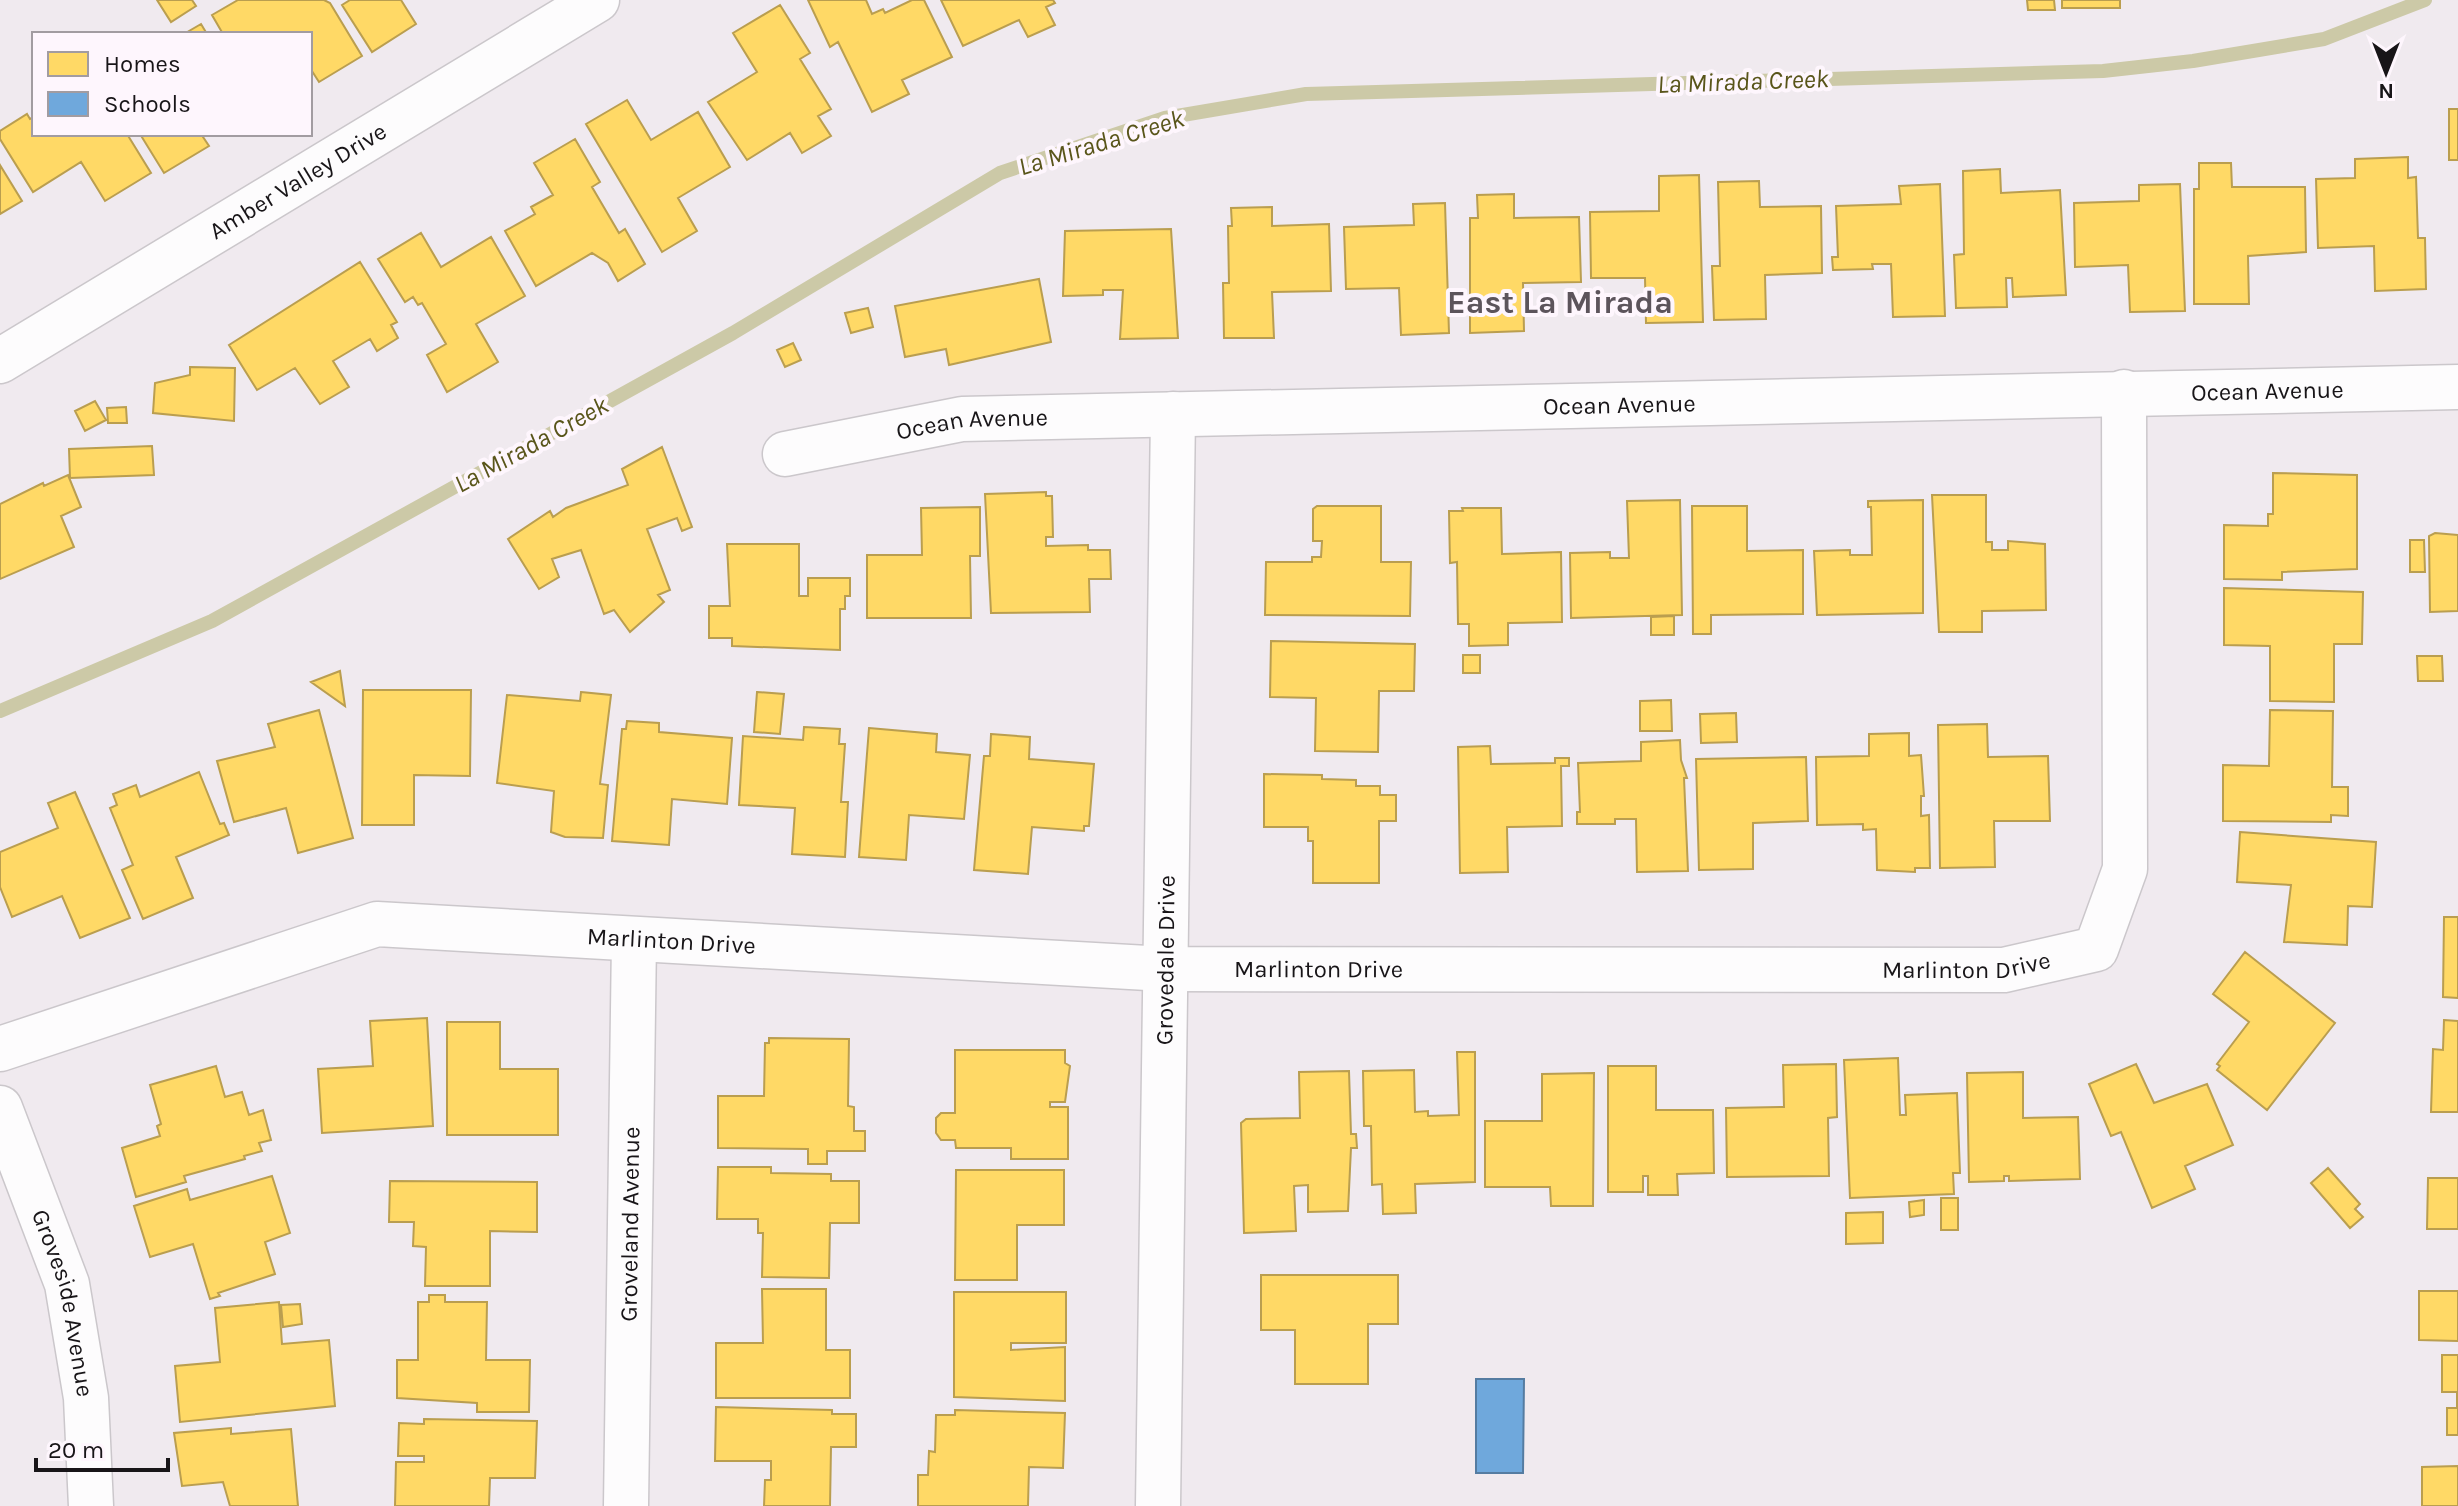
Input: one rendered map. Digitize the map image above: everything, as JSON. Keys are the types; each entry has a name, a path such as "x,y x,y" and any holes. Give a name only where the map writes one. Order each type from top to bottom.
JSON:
{"street":[{"name":"Amber Valley Drive","path":"0,361 597,0"},
{"name":"Ocean Avenue","path":"785,454 962,419 2458,387"},
{"name":"Marlinton Drive","path":"0,1049 377,924 1165,969 2004,970 2096,949 2125,869 2124,392"},
{"name":"Grovedale Drive","path":"1158,1506 1173,414"},
{"name":"Groveland Avenue","path":"626,1506 634,940"},
{"name":"Groveside Avenue","path":"0,1108 67,1284 86,1398 91,1506"}],"building: Homes":[{"path":"157,0 192,0 196,6 171,22"},
{"path":"238,0 324,0 330,3 362,56 319,82 312,71 312,32 222,32 212,15"},
{"path":"350,0 401,0 416,24 372,52 342,5"},
{"path":"808,0 866,0 872,14 883,9 885,13 912,0 924,0 952,57 902,80 909,94 872,112 838,42 830,47"},
{"path":"941,0 1053,0 1055,3 1046,7 1055,25 1028,37 1019,20 963,46"},
{"path":"2027,0 2054,0 2055,10 2028,10"},
{"path":"2062,0 2120,0 2120,8 2062,8"},
{"path":"780,5 810,53 800,59 831,109 818,116 831,136 802,153 790,133 747,160 708,102 757,72 733,33"},
{"path":"201,24 206,32 187,32"},
{"path":"627,100 651,140 698,112 730,167 678,198 697,231 662,252 586,124"},
{"path":"2449,109 2458,109 2458,160 2449,160"},
{"path":"27,114 32,118 32,136 128,136 151,173 105,201 81,162 33,192 0,139 0,131"},
{"path":"141,136 202,136 209,146 164,173"},
{"path":"575,139 600,182 592,187 619,233 625,229 645,264 618,281 608,263 592,253 536,286 505,231 535,214 531,207 553,195 534,163"},
{"path":"2408,157 2408,178 2416,177 2418,238 2425,238 2426,289 2375,291 2374,246 2318,248 2316,179 2355,178 2355,159"},
{"path":"2199,163 2231,163 2232,187 2305,187 2306,252 2248,256 2249,304 2194,304 2194,189 2199,189"},
{"path":"0,165 22,201 0,214"},
{"path":"2000,169 2001,193 2060,190 2066,295 2013,297 2012,278 2006,278 2007,307 1956,308 1954,255 1964,254 1963,171"},
{"path":"1699,175 1703,322 1646,323 1645,278 1591,278 1590,212 1659,211 1659,176"},
{"path":"1759,181 1760,207 1821,206 1822,273 1765,275 1766,319 1714,320 1712,266 1720,266 1718,182"},
{"path":"1940,184 1945,316 1893,317 1891,264 1872,264 1873,269 1833,270 1832,257 1838,257 1836,206 1901,204 1899,186"},
{"path":"2180,184 2185,311 2130,312 2128,265 2075,267 2074,203 2139,201 2139,185"},
{"path":"1514,194 1514,218 1579,217 1581,282 1523,283 1524,331 1470,333 1470,218 1478,218 1477,195"},
{"path":"1445,203 1449,333 1401,335 1399,288 1346,289 1344,227 1414,225 1413,204"},
{"path":"1272,207 1272,226 1329,224 1331,291 1272,292 1274,338 1224,338 1223,283 1229,283 1228,226 1232,226 1231,208"},
{"path":"1171,229 1178,338 1120,339 1123,290 1103,290 1103,295 1063,296 1065,231"},
{"path":"421,233 441,267 491,237 525,296 476,324 498,362 447,392 427,355 446,344 422,303 418,305 413,297 405,302 378,259"},
{"path":"360,262 397,322 391,325 398,338 377,351 370,339 333,361 349,387 320,404 295,368 257,390 229,345"},
{"path":"1039,279 1051,342 949,365 946,349 905,357 895,306"},
{"path":"868,308 873,327 851,333 845,313"},
{"path":"793,343 801,360 785,367 777,350"},
{"path":"190,367 235,368 234,421 153,413 155,383 190,375"},
{"path":"95,401 106,420 85,431 75,411"},
{"path":"126,407 127,423 108,423 107,408"},
{"path":"152,446 154,475 70,478 69,449"},
{"path":"662,447 692,527 682,531 677,518 647,529 670,590 658,595 664,602 630,632 614,610 604,614 581,550 552,559 559,577 539,589 508,539 550,511 553,517 566,508 628,485 622,469"},
{"path":"2273,473 2357,475 2357,569 2282,572 2282,580 2224,579 2224,525 2268,526 2268,514 2273,514"},
{"path":"68,475 81,507 61,516 74,547 0,579 0,504 43,483 44,486"},
{"path":"1046,492 1046,496 1052,496 1053,537 1046,537 1046,546 1088,545 1088,550 1110,550 1111,579 1089,579 1090,612 991,613 985,494"},
{"path":"1932,495 1986,495 1986,542 1992,542 1992,550 2008,550 2008,541 2045,544 2046,610 1982,611 1982,632 1939,632"},
{"path":"1680,500 1682,615 1571,618 1570,553 1610,552 1610,558 1629,558 1627,501"},
{"path":"1923,500 1923,613 1817,615 1814,551 1850,550 1850,555 1872,555 1871,507 1868,507 1868,501"},
{"path":"1317,506 1381,506 1381,562 1411,562 1410,616 1265,615 1266,562 1312,562 1312,557 1321,557 1322,541 1313,541 1313,509"},
{"path":"1692,506 1747,506 1747,551 1803,550 1803,614 1711,615 1711,634 1693,634"},
{"path":"980,507 980,556 970,556 971,618 867,618 867,555 922,555 921,508"},
{"path":"1462,508 1501,508 1502,554 1561,552 1562,622 1508,623 1508,645 1469,646 1469,624 1458,624 1457,562 1450,563 1449,511 1463,511"},
{"path":"2435,533 2458,535 2458,611 2430,612 2429,536"},
{"path":"2410,540 2424,540 2425,572 2410,572"},
{"path":"727,544 799,544 799,596 808,596 808,578 850,578 850,596 845,596 845,609 840,609 840,650 732,646 732,638 709,638 709,606 730,606"},
{"path":"2224,588 2363,592 2362,644 2334,644 2334,702 2270,701 2270,646 2224,645"},
{"path":"1674,616 1674,635 1651,635 1651,617"},
{"path":"1271,641 1415,644 1414,691 1379,691 1378,752 1315,751 1316,698 1270,697"},
{"path":"1463,655 1480,655 1480,673 1463,673"},
{"path":"2417,656 2442,656 2443,681 2418,681"},
{"path":"340,671 345,706 311,682"},
{"path":"363,690 471,690 470,776 414,775 414,825 362,825"},
{"path":"581,692 611,695 600,784 608,785 603,838 565,837 551,832 554,791 497,783 507,695 580,701"},
{"path":"757,692 784,694 780,734 754,732"},
{"path":"1671,700 1672,731 1640,731 1640,701"},
{"path":"319,710 353,838 298,853 286,808 234,822 217,761 275,747 268,724"},
{"path":"2270,710 2333,711 2332,787 2348,787 2348,816 2331,815 2331,822 2223,821 2223,765 2269,766"},
{"path":"1736,713 1737,742 1701,743 1700,714"},
{"path":"627,721 659,723 659,732 732,738 727,804 672,799 669,845 612,841 622,729 626,729"},
{"path":"1987,724 1988,757 2048,756 2050,821 1994,821 1995,867 1940,868 1938,725"},
{"path":"804,727 840,729 839,744 845,744 841,802 848,802 845,857 792,854 795,808 739,805 743,736 803,740"},
{"path":"869,728 937,734 936,752 970,755 964,819 909,815 906,860 859,857"},
{"path":"1909,733 1909,756 1921,755 1924,796 1921,796 1921,816 1929,815 1930,868 1915,868 1915,872 1877,870 1876,829 1863,830 1863,824 1817,825 1816,757 1869,756 1869,734"},
{"path":"991,734 1030,737 1029,759 1094,764 1089,826 1084,826 1084,831 1032,827 1028,874 974,870 984,756 990,756"},
{"path":"1680,740 1681,760 1687,778 1684,778 1688,871 1637,872 1636,819 1615,819 1615,824 1577,824 1577,812 1580,812 1578,763 1641,761 1641,742"},
{"path":"1490,746 1491,764 1555,763 1555,758 1569,758 1569,766 1561,766 1562,826 1507,827 1508,872 1460,873 1458,747"},
{"path":"1806,757 1808,821 1753,823 1753,869 1699,870 1696,759"},
{"path":"199,772 220,824 224,823 229,835 176,857 193,898 143,919 122,870 133,865 110,808 117,805 113,794 136,785 140,797"},
{"path":"1264,774 1322,775 1322,779 1356,780 1356,786 1380,786 1380,795 1396,795 1396,821 1379,821 1379,883 1313,883 1313,841 1308,841 1308,827 1264,827"},
{"path":"75,792 130,918 80,938 62,896 12,917 0,887 0,852 58,828 48,803"},
{"path":"2240,832 2376,842 2372,907 2348,906 2347,945 2284,942 2291,885 2237,882"},
{"path":"2444,917 2458,917 2458,998 2443,997"},
{"path":"2245,952 2335,1023 2267,1110 2217,1070 2220,1066 2217,1064 2249,1022 2213,994"},
{"path":"427,1018 433,1126 322,1133 318,1069 373,1066 370,1021"},
{"path":"2444,1020 2458,1021 2458,1112 2431,1112 2433,1049 2443,1050"},
{"path":"447,1022 500,1022 500,1069 558,1069 558,1135 447,1135"},
{"path":"769,1038 849,1039 848,1106 854,1107 854,1131 865,1131 865,1151 827,1151 827,1164 808,1164 808,1149 718,1148 718,1096 764,1096 765,1043 769,1043"},
{"path":"955,1050 1065,1050 1065,1063 1070,1066 1065,1102 1050,1102 1050,1107 1068,1107 1068,1159 1011,1159 1011,1148 956,1148 955,1140 941,1140 936,1133 936,1118 941,1113 955,1113"},
{"path":"1457,1052 1475,1052 1475,1182 1415,1184 1416,1213 1383,1214 1382,1184 1372,1185 1371,1126 1364,1126 1363,1071 1414,1070 1415,1112 1428,1111 1428,1116 1459,1115"},
{"path":"1898,1058 1900,1115 1906,1115 1905,1095 1957,1093 1960,1173 1953,1173 1954,1194 1850,1198 1844,1060"},
{"path":"1836,1064 1837,1117 1828,1118 1829,1176 1727,1177 1726,1108 1784,1107 1783,1065"},
{"path":"2136,1064 2154,1103 2207,1084 2233,1145 2185,1166 2195,1189 2152,1208 2121,1132 2111,1136 2089,1084"},
{"path":"216,1066 225,1097 242,1092 249,1115 263,1110 271,1140 259,1143 262,1151 244,1156 245,1159 184,1176 186,1182 136,1197 122,1148 160,1136 157,1126 161,1124 150,1085"},
{"path":"1608,1066 1656,1066 1656,1110 1713,1110 1714,1173 1677,1174 1678,1195 1648,1195 1648,1176 1643,1176 1643,1192 1608,1192"},
{"path":"1349,1071 1351,1134 1356,1134 1357,1148 1351,1148 1348,1211 1308,1212 1308,1185 1294,1186 1296,1231 1244,1233 1241,1123 1246,1119 1300,1118 1299,1072"},
{"path":"2023,1072 2023,1118 2078,1117 2080,1179 2009,1181 2009,1176 2004,1176 2004,1181 1969,1182 1967,1073"},
{"path":"1594,1073 1593,1206 1551,1206 1550,1187 1485,1187 1485,1121 1542,1121 1542,1074"},
{"path":"718,1167 771,1167 771,1173 831,1174 831,1181 859,1181 859,1223 830,1223 829,1278 762,1277 763,1233 758,1233 758,1219 717,1219"},
{"path":"2328,1168 2360,1204 2355,1209 2363,1217 2350,1228 2311,1183"},
{"path":"956,1170 1064,1170 1064,1225 1017,1225 1017,1280 955,1280"},
{"path":"272,1176 290,1233 265,1242 275,1274 218,1293 220,1296 210,1299 193,1244 150,1257 134,1206 187,1189 190,1200"},
{"path":"2428,1178 2458,1178 2458,1229 2427,1229"},
{"path":"390,1181 537,1182 537,1232 490,1231 490,1286 425,1286 426,1247 413,1246 414,1222 389,1222"},
{"path":"1941,1198 1958,1198 1958,1230 1941,1230"},
{"path":"1924,1200 1924,1215 1910,1217 1909,1202"},
{"path":"1883,1212 1883,1243 1846,1244 1846,1213"},
{"path":"1261,1275 1398,1275 1398,1324 1368,1324 1368,1384 1295,1384 1295,1330 1261,1330"},
{"path":"762,1289 826,1289 826,1350 850,1350 850,1398 716,1398 716,1343 763,1343"},
{"path":"2419,1291 2458,1291 2458,1341 2419,1340"},
{"path":"954,1292 1066,1292 1066,1343 1011,1343 1011,1350 1065,1347 1065,1401 954,1397"},
{"path":"429,1295 445,1295 445,1302 487,1302 486,1360 530,1360 529,1412 477,1412 477,1403 397,1398 397,1360 418,1360 418,1302 429,1302"},
{"path":"279,1302 282,1344 329,1340 335,1406 180,1422 175,1366 220,1362 215,1308"},
{"path":"300,1304 302,1324 283,1327 281,1305"},
{"path":"2442,1355 2458,1355 2458,1435 2447,1435 2447,1408 2457,1408 2457,1392 2442,1392"},
{"path":"716,1407 832,1410 832,1414 856,1414 856,1447 831,1447 830,1506 764,1506 765,1480 771,1480 771,1461 715,1461"},
{"path":"955,1410 1065,1413 1063,1468 1029,1467 1028,1506 918,1506 918,1475 928,1475 929,1451 935,1452 936,1415 955,1415"},
{"path":"424,1419 537,1421 535,1478 490,1478 489,1506 395,1506 396,1462 424,1462 424,1456 398,1456 399,1423 424,1424"},
{"path":"231,1428 231,1434 291,1429 298,1506 230,1506 223,1482 182,1486 174,1433"},
{"path":"2458,1466 2458,1506 2422,1506 2422,1467"}],"building: Schools":[{"path":"1476,1379 1524,1379 1523,1473 1476,1473"}],"waterway":[{"name":"La Mirada Creek","path":"0,711 212,621 733,333 1000,173 1165,118 1306,94 2103,71 2193,61 2324,39 2425,0"}],"district":[{"name":"East La Mirada","path":"1560,302"}]}
